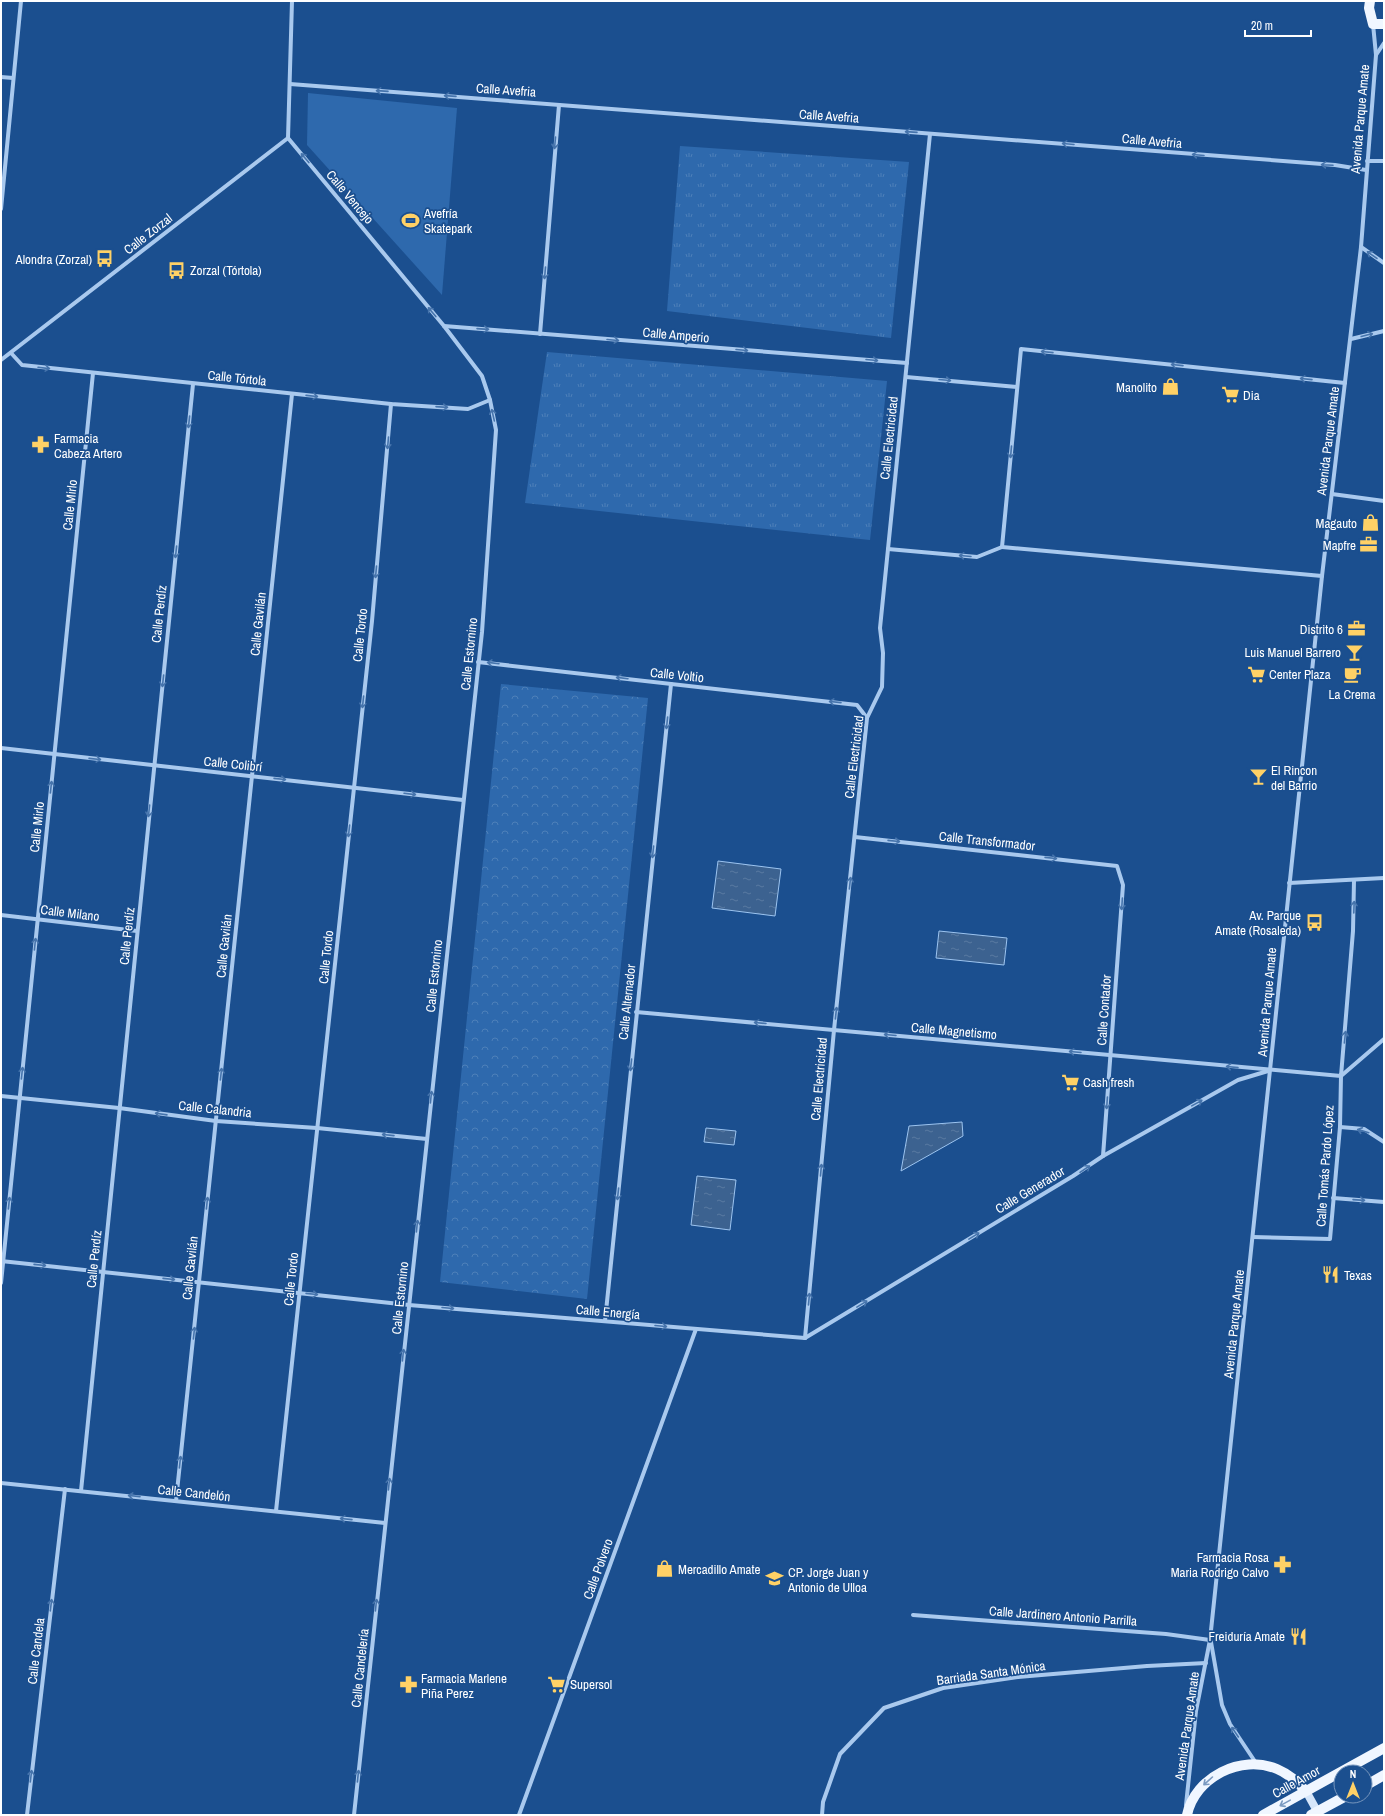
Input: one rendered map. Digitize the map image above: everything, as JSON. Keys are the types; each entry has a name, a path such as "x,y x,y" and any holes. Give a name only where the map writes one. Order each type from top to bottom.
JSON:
{"main road":[{"path":"1370,1 1369,8 1373,24 1384,24"},
{"name":"Calle Amor","path":"1263,1815 1384,1748"},
{"path":"1186,1815 1188,1808 1199,1789 1215,1775 1235,1766 1257,1764 1282,1772 1293,1778 1306,1791 1315,1814 1333,1804"},
{"path":"1373,1781 1384,1775"}],"street":[{"path":"1,209 20,1"},
{"path":"288,138 292,1"},
{"name":"Avenida Parque Amate","path":"1186,1815 1196,1711 1210,1640 1322,576 1361,247 1376,55 1373,24"},
{"path":"1376,55 1384,43"},
{"path":"1,77 14,78"},
{"name":"Calle Avefria","path":"290,84 1334,165 1366,170"},
{"path":"540,334 558,104"},
{"name":"Calle Electricidad","path":"805,1338 834,1030 867,718 882,687 883,653 880,628 930,134"},
{"name":"Calle Vencejo","path":"288,138 444,326 482,376 490,400"},
{"name":"Calle Zorzal","path":"1,360 288,138"},
{"path":"1367,161 1384,161"},
{"path":"1361,247 1384,263"},
{"name":"Calle Amperio","path":"444,326 907,363"},
{"path":"1351,339 1384,331"},
{"path":"1002,547 1021,349 1345,383"},
{"name":"Calle Tórtola","path":"11,352 22,365 391,404 468,409 490,400"},
{"name":"Calle Mirlo","path":"1,1283 2,1261 20,1098 93,373"},
{"path":"906,377 1017,387"},
{"name":"Calle Perdíz","path":"81,1491 193,384"},
{"name":"Calle Gavilán","path":"176,1501 292,394"},
{"name":"Calle Estornino","path":"385,1523 478,662 496,430 490,400"},
{"name":"Calle Tordo","path":"276,1511 372,621 391,404"},
{"path":"1332,494 1384,501"},
{"path":"888,550 977,557 1002,547 1322,576"},
{"name":"Calle Voltio","path":"478,662 857,705 867,718"},
{"name":"Calle Alternador","path":"605,1321 671,684"},
{"name":"Calle Colibrí","path":"1,748 463,800"},
{"name":"Calle Transformador","path":"855,837 1117,866"},
{"name":"Calle Contador","path":"1103,1156 1123,885 1117,866"},
{"path":"1289,883 1384,878"},
{"name":"Calle Tomás Pardo López","path":"1253,1237 1330,1239 1340,1127 1341,1076 1353,931 1354,880"},
{"name":"Calle Milano","path":"1,915 137,931"},
{"name":"Calle Magnetismo","path":"636,1012 1341,1076"},
{"path":"1341,1076 1384,1039"},
{"name":"Calle Generador","path":"805,1338 1073,1176 1103,1156 1238,1080 1271,1070"},
{"name":"Calle Calandria","path":"1,1096 120,1108 216,1121 317,1128 427,1139"},
{"path":"1340,1127 1364,1129 1384,1142"},
{"path":"1333,1198 1384,1202"},
{"name":"Calle Energía","path":"2,1261 409,1305 805,1338"},
{"name":"Calle Polvero","path":"520,1815 696,1329"},
{"name":"Calle Candelón","path":"1,1483 385,1523"},
{"name":"Calle Candela","path":"27,1815 65,1489"},
{"name":"Calle Candelería","path":"354,1815 385,1523"},
{"name":"Calle Jardinero Antonio Parrilla","path":"913,1615 1166,1634 1210,1640"},
{"name":"Avenida Parque Amate","path":"1210,1640 1222,1705 1230,1724 1257,1764"},
{"name":"Barriada Santa Mónica","path":"822,1815 823,1802 840,1754 884,1708 943,1688 1018,1677 1147,1666 1206,1663"}],"green space":[{"name":"Avefría Skatepark","path":"308,93 457,108 442,295 307,145"},
{"path":"680,146 909,162 891,338 667,311"},
{"path":"547,352 887,381 870,540 525,503"},
{"path":"501,684 648,698 587,1299 440,1282"}],"water":[{"path":"718,861 781,869 775,916 712,908"},
{"path":"939,931 1007,938 1004,965 936,958"},
{"path":"962,1122 963,1136 901,1171 909,1126"},
{"path":"706,1128 736,1131 734,1145 704,1142"},
{"path":"697,1176 736,1180 730,1230 691,1225"}],"place":[{"name":"Avefría Skatepark","path":"411,220"},
{"name":"Alondra (Zorzal)","path":"105,259"},
{"name":"Zorzal (Tórtola)","path":"177,270"},
{"name":"Manolito","path":"1170,387"},
{"name":"Dia","path":"1230,395"},
{"name":"Farmacia Cabeza Artero","path":"41,445"},
{"name":"Magauto","path":"1370,523"},
{"name":"Mapfre","path":"1369,545"},
{"name":"Distrito 6","path":"1356,629"},
{"name":"Luis Manuel Barrero","path":"1354,652"},
{"name":"Center Plaza","path":"1256,674"},
{"name":"La Crema","path":"1352,675"},
{"name":"El Rincon del Barrio","path":"1258,777"},
{"name":"Av. Parque Amate (Rosaleda)","path":"1314,922"},
{"name":"Cash fresh","path":"1070,1082"},
{"name":"Texas","path":"1331,1275"},
{"name":"Farmacia Rosa Maria Rodrigo Calvo","path":"1282,1564"},
{"name":"Mercadillo Amate","path":"665,1569"},
{"name":"CP. Jorge Juan y Antonio de Ulloa","path":"775,1579"},
{"name":"Freiduría Amate","path":"1298,1636"},
{"name":"Supersol","path":"557,1684"},
{"name":"Farmacia Marlene Piña Perez","path":"408,1685"}]}
